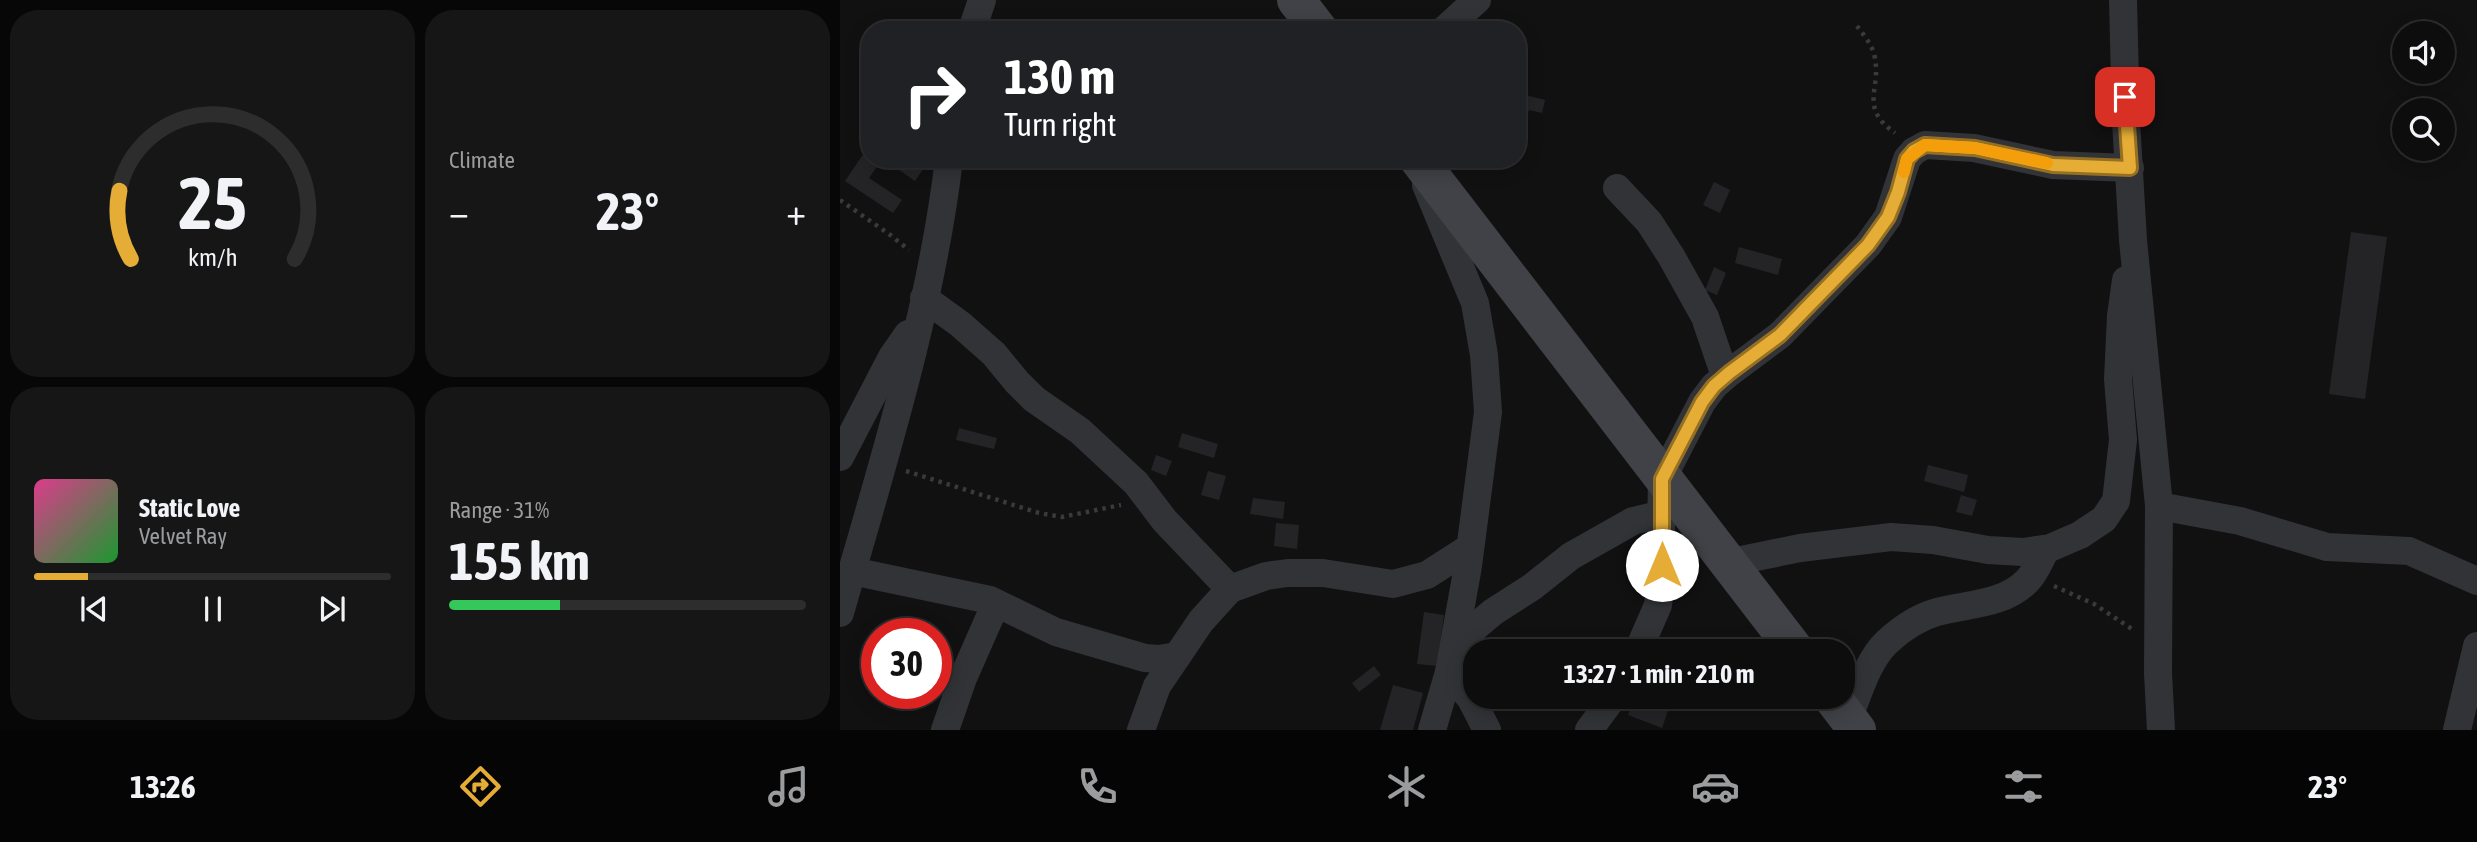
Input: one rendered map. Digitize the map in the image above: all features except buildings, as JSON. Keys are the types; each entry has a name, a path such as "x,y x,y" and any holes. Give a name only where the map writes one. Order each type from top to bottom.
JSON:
{"street":[{"path":"975,21 982,0"},
{"path":"1296,0 1312,21"},
{"path":"1454,21 1477,0"},
{"path":"2123,0 2133,240 2159,506 2158,673 2161,730"},
{"path":"1643,639 1658,605 1662,565 1662,496 1702,402 1725,376 1780,335 1868,245 1888,217 1907,159 1925,145 1975,148 2053,165 2130,168"},
{"path":"840,613 922,307 942,219 948,168"},
{"path":"1420,168 1475,303 1484,355 1488,412 1454,645 1432,730"},
{"path":"1423,168 1662,496 1727,563 1787,639"},
{"path":"1617,188 1649,222 1671,256 1705,317 1725,376"},
{"path":"1727,563 1800,548 1891,537 2023,552 2046,549 2080,535 2104,519 2116,501 2123,440 2118,379 2121,316 2133,240"},
{"path":"840,457 892,357 922,307"},
{"path":"922,307 960,324 1034,399 1080,431 1136,483 1165,521 1230,589"},
{"path":"1454,645 1493,612 1532,587 1571,556 1633,521 1662,496"},
{"path":"2159,506 2240,521 2327,547 2409,551 2477,581"},
{"path":"1141,730 1157,686 1201,621 1230,589 1266,576 1289,573 1323,573 1393,584 1427,575 1469,548"},
{"path":"1846,715 1884,644 1905,628 1934,613 2002,597 2020,588 2031,577 2046,549"},
{"path":"852,570 996,603 1056,632 1132,654 1159,659 1177,656"},
{"path":"945,730 963,678 996,603"},
{"path":"2456,730 2477,646"},
{"path":"1449,672 1471,699 1487,730"},
{"path":"1589,730 1604,709"}],"path":[{"path":"1857,26 1874,52 1874,107 1880,121 1920,148"},
{"path":"840,200 931,268"},
{"path":"882,464 930,477 1012,506 1062,517 1149,500"},
{"path":"2031,577 2095,604 2135,632"}],"slow traffic":[{"path":"1904,172 1907,159 1925,145 1975,148 2047,163"}],"route":[{"path":"1662,565 1662,479 1702,402 1714,386 1729,373 1780,335 1868,245 1888,217 1907,159 1914,151 1925,145 1975,148 2053,165 2130,168 2125,97"}]}
